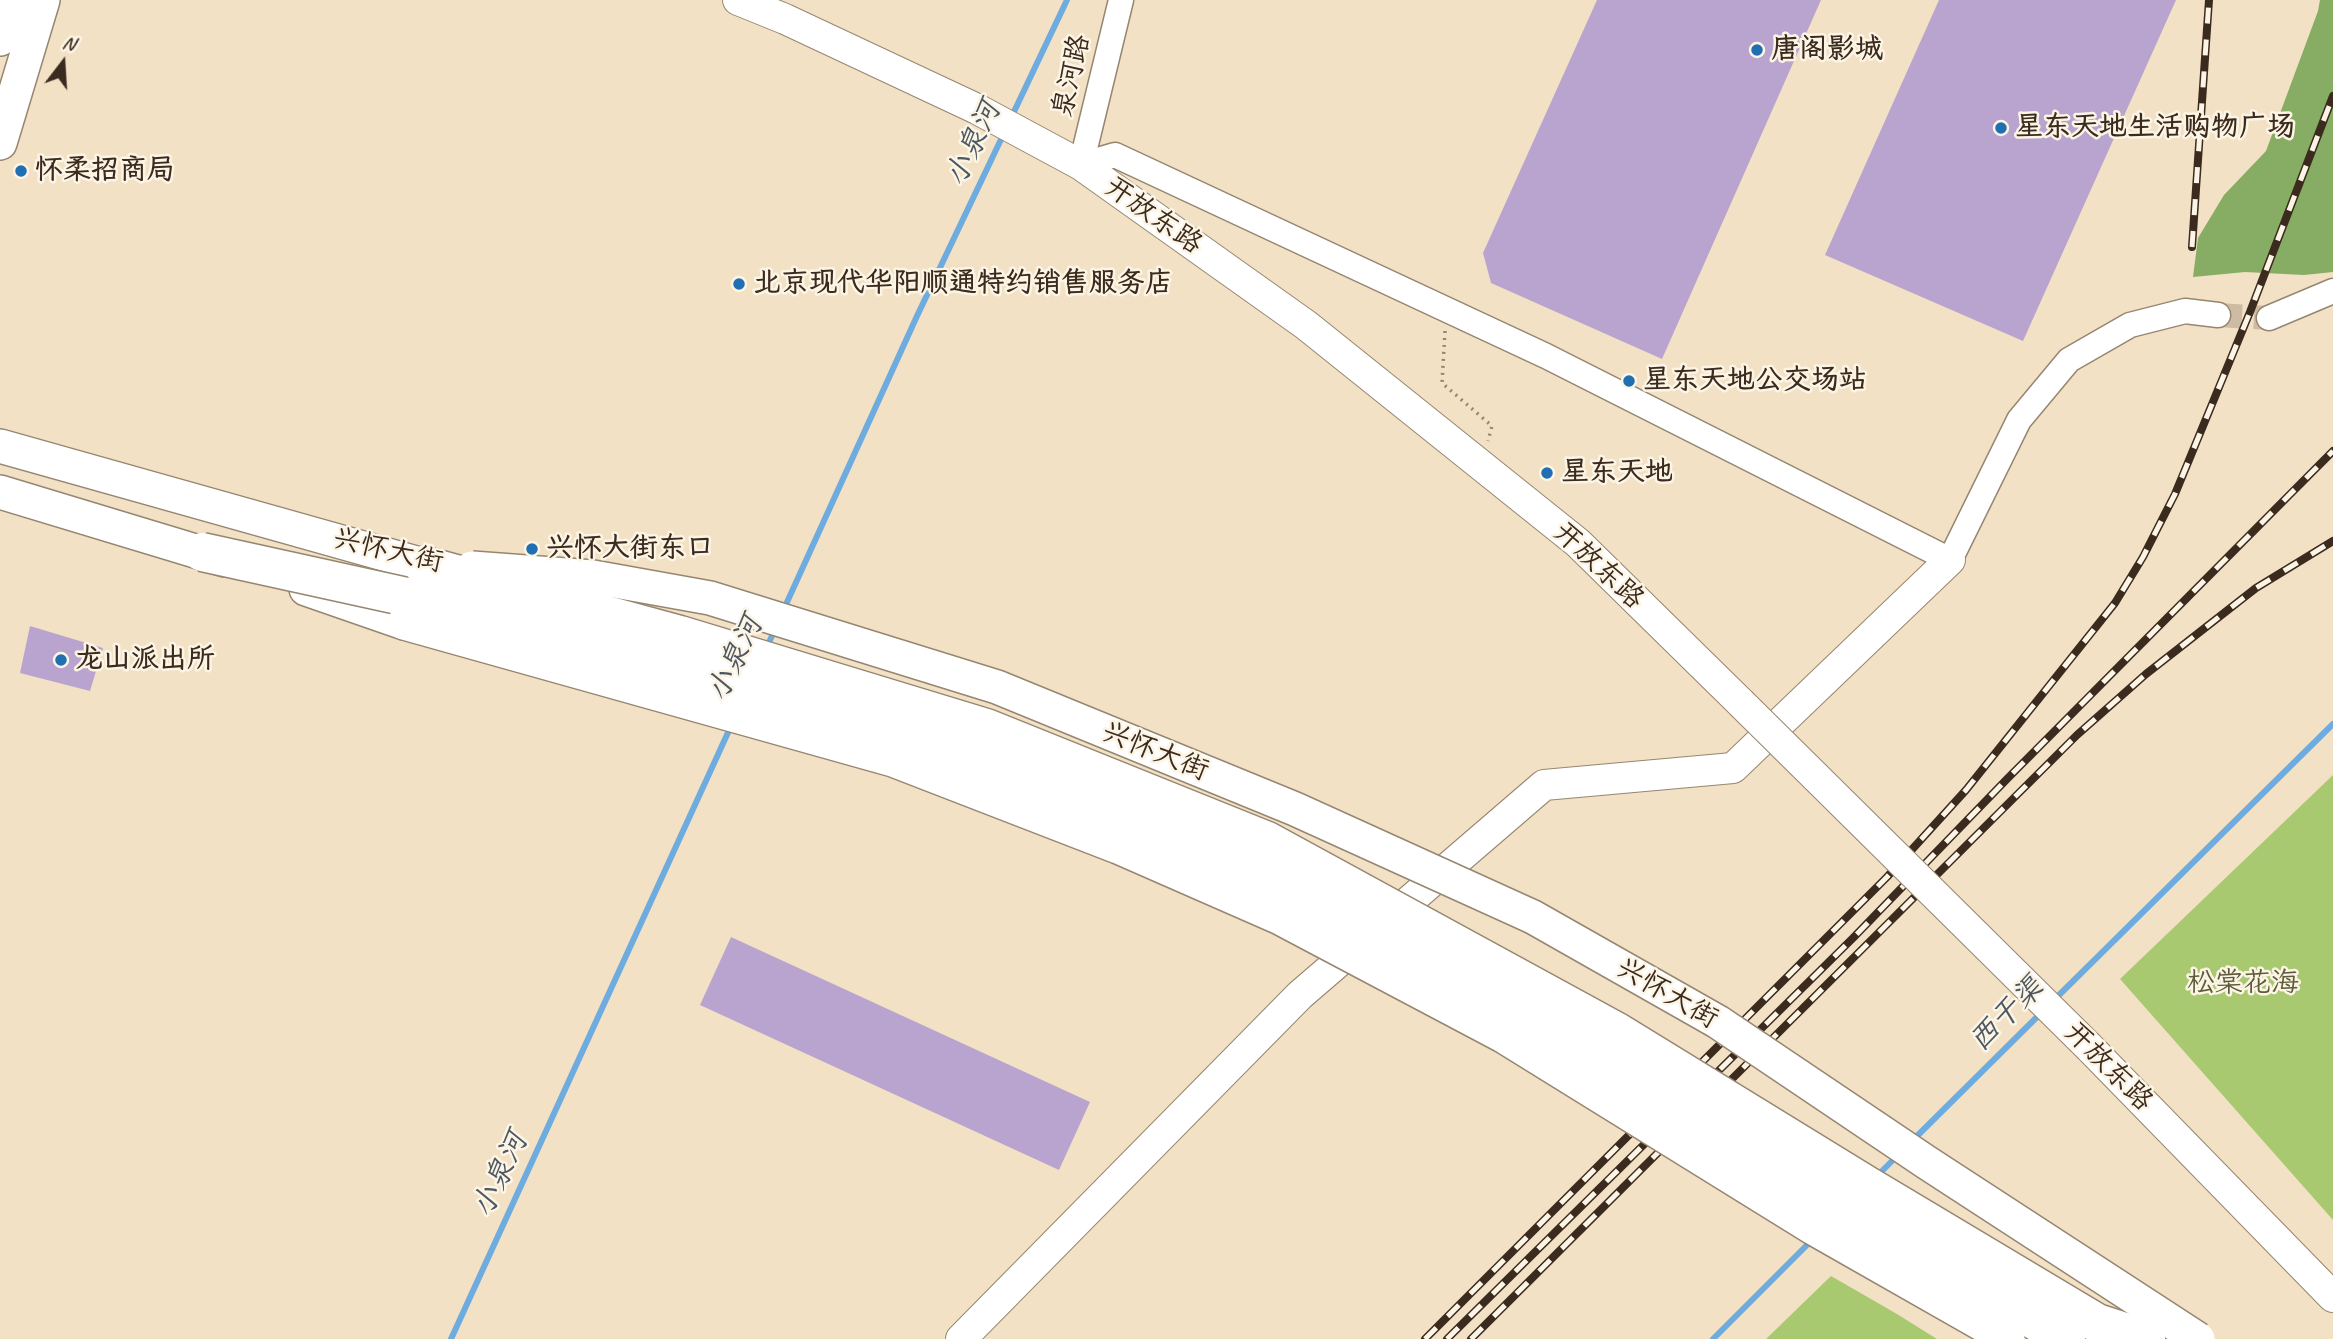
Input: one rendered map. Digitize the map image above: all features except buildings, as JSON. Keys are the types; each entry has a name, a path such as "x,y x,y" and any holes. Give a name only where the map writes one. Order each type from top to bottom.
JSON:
{"highway":[{"path":"202,552 457,608 985,762 1266,875 1570,1043 2066,1339"},
{"path":"423,565 680,635 986,728 1267,841 1617,1032 1854,1178 2098,1323 2146,1339"}],"main road":[{"path":"0,39 11,0"},
{"path":"0,143 43,0"},
{"name":"兴怀大街","path":"0,446 423,565 593,577 710,598 997,687 1295,809 1533,917 1718,1022 1926,1162 2198,1339"},
{"name":"兴怀大街","path":"0,492 202,552 404,623 893,760 1118,847 1280,918 1503,1036 1813,1228 2008,1339"}],"street":[{"name":"开放东路","path":"738,0 785,19 977,110 1081,165 1306,325 1577,543 2089,1047 2333,1297"},
{"name":"泉河路","path":"1081,165 1121,0"},
{"path":"1081,165 1115,155 1546,356 1950,560"},
{"path":"2269,318 2333,291"},
{"path":"961,1339 1300,995 1544,785 1733,768 1950,560 2019,419 2069,359 2130,325 2185,311 2218,315"}],"path":[{"path":"1445,309 1443,383 1492,426 1483,467"}],"green space":[{"path":"2320,0 2333,0 2333,272 2304,275 2245,272 2193,277 2198,238 2224,195 2266,151"},
{"name":"松棠花海","path":"2333,775 2333,1220 2120,979"},
{"path":"1831,1276 1897,1314 1937,1339 1766,1339"}],"waterway":[{"name":"小泉河","path":"1011,118 1067,0"},
{"name":"小泉河","path":"783,611 917,316 1005,131"},
{"name":"小泉河","path":"766,649 776,627"},
{"name":"西干渠","path":"2053,1001 2333,724"},
{"name":"小泉河","path":"451,1339 731,726"},
{"name":"西干渠","path":"1912,1141 2043,1011"},
{"name":"西干渠","path":"1877,1176 1899,1154"},
{"name":"西干渠","path":"1713,1339 1812,1240"}],"tunnel":[{"path":"2218,315 2269,318"}],"railway":[{"path":"2192,247 2209,0"},
{"path":"1425,1339 1887,877 1966,790 2115,603 2143,557 2175,494 2250,312 2333,96"},
{"path":"1447,1339 1853,938 2333,451"},
{"path":"1471,1339 2077,735 2146,674 2256,588 2333,541"}],"place":[{"name":"唐阁影城","path":"1757,50"},
{"name":"星东天地生活购物广场","path":"2001,128"},
{"name":"怀柔招商局","path":"21,171"},
{"name":"北京现代华阳顺通特约销售服务店","path":"739,284"},
{"name":"星东天地公交场站","path":"1629,381"},
{"name":"星东天地","path":"1547,473"},
{"name":"兴怀大街东口","path":"532,549"},
{"name":"龙山派出所","path":"61,660"}]}
